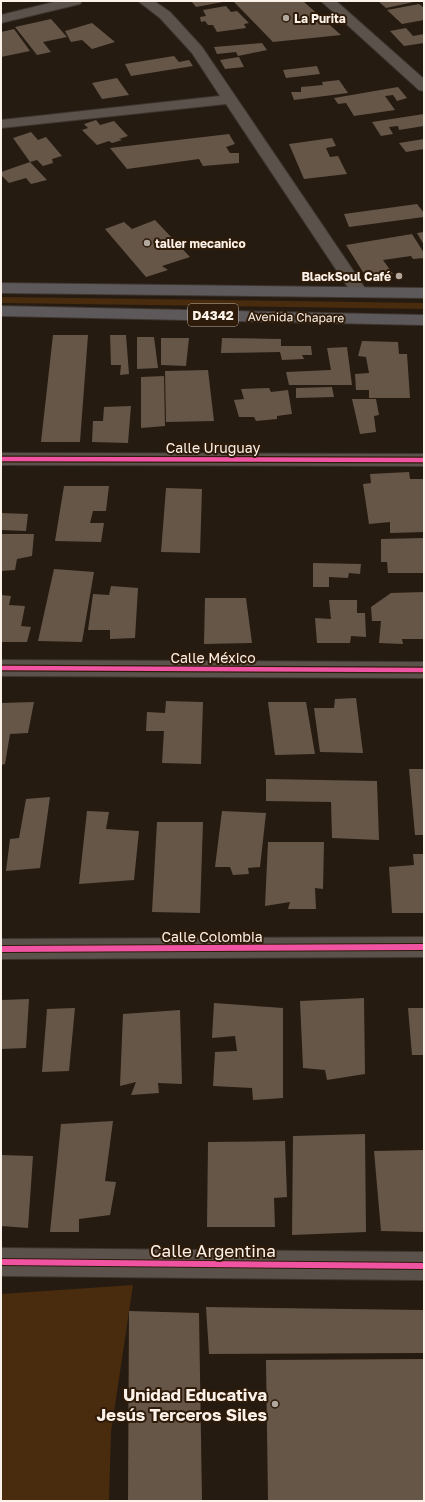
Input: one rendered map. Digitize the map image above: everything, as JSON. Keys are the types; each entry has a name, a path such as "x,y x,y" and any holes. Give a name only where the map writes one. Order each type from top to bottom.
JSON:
{"main road":[{"name":"Avenida Chapare","path":"1,288 359,291 424,293"},
{"name":"Avenida Chapare","path":"1,310 424,320"}],"street":[{"path":"1,19 75,1"},
{"path":"145,1 166,15 197,50 359,291"},
{"path":"328,1 418,75 424,87"},
{"path":"1,124 230,99"},
{"name":"Calle Uruguay","path":"1,459 424,460"},
{"name":"Calle México","path":"1,668 424,670"},
{"name":"Calle Colombia","path":"1,949 424,947"},
{"name":"Calle Argentina","path":"1,1262 424,1266"}],"shaded area":[{"path":"1,297 424,303 424,309 1,303"},
{"path":"133,1285 111,1432 109,1501 1,1501 1,1294"}],"building":[{"path":"191,1 223,1 223,2 196,7"},
{"name":"La Purita","path":"233,1 303,1 341,35 273,42"},
{"path":"378,1 414,1 414,2 386,8"},
{"path":"419,4 424,8 424,20 402,24 387,10"},
{"path":"226,6 231,12 237,11 249,23 244,24 246,28 217,32 213,25 208,25 205,21 201,22 200,17 206,16 203,10"},
{"path":"51,19 67,37 43,42 51,52 37,55 15,27"},
{"path":"92,23 115,42 92,49 82,40 71,42 65,31"},
{"path":"406,28 413,36 424,34 424,43 404,46 390,31"},
{"path":"14,29 30,51 1,57 1,32"},
{"path":"262,43 267,50 238,56 236,52 217,54 214,47"},
{"path":"174,56 179,62 189,60 193,66 131,76 125,64"},
{"path":"239,57 244,67 225,69 220,60"},
{"path":"317,66 320,74 286,78 283,70"},
{"path":"117,78 129,95 102,99 92,83"},
{"path":"339,80 348,93 294,100 291,92 301,92 301,87 323,85 322,82"},
{"path":"398,87 407,98 397,101 393,95 385,96 395,110 354,116 346,103 338,104 334,98"},
{"path":"424,114 424,126 399,130 398,126 389,127 393,134 381,136 372,122"},
{"path":"96,120 100,125 114,121 128,136 119,139 122,140 112,143 109,141 97,145 82,130 88,128 84,124"},
{"path":"31,132 38,140 46,137 62,156 52,159 53,163 43,166 37,160 30,162 13,138"},
{"path":"229,134 235,144 226,147 230,153 239,153 239,163 203,166 199,159 127,169 110,148"},
{"path":"332,138 336,146 326,148 330,157 338,156 347,174 304,179 289,144"},
{"path":"424,139 424,149 406,152 399,143"},
{"path":"30,162 47,180 31,184 26,178 9,183 1,175 1,172"},
{"path":"417,204 424,213 424,217 349,227 344,214"},
{"name":"taller mecanico","path":"155,220 190,257 162,266 168,270 146,277 105,229 124,222 132,229"},
{"path":"424,232 424,245 417,233"},
{"path":"412,234 424,253 424,258 413,259 411,256 383,260 393,274 366,277 346,245"},
{"path":"53,335 88,335 80,442 41,442"},
{"path":"110,335 126,335 129,374 120,375 121,365 111,365"},
{"path":"137,337 154,337 158,368 137,369"},
{"path":"161,338 189,338 186,366 161,365"},
{"path":"222,338 281,339 281,346 311,346 312,355 302,355 304,359 282,360 280,352 221,353"},
{"path":"362,341 398,342 399,354 407,354 410,398 369,398 369,390 356,390 355,374 369,373 366,357 358,356"},
{"path":"347,347 352,385 289,385 286,372 331,370 327,348"},
{"path":"208,370 214,421 166,422 165,371"},
{"path":"164,376 165,426 141,428 141,377"},
{"path":"332,387 334,397 296,398 296,388"},
{"path":"269,388 271,392 288,390 292,414 277,416 277,419 256,421 254,417 239,417 234,400 244,399 241,389"},
{"path":"352,399 376,399 379,415 374,416 376,432 360,434"},
{"path":"131,406 128,443 92,442 93,421 103,421 104,407"},
{"path":"409,472 410,479 424,479 424,532 390,533 390,522 369,524 363,484 371,483 370,474"},
{"path":"64,486 109,486 106,511 93,511 90,523 104,523 101,542 55,541"},
{"path":"166,488 202,489 200,553 161,552"},
{"path":"1,513 28,514 26,531 1,530"},
{"path":"1,534 34,534 32,556 17,559 15,570 1,571"},
{"path":"424,538 424,573 388,573 387,562 381,562 381,539"},
{"path":"313,563 361,564 360,574 349,573 348,578 329,577 329,587 313,587"},
{"path":"54,569 94,572 82,642 38,641"},
{"path":"111,586 138,588 135,638 110,639 110,630 88,630 93,594 109,595"},
{"path":"424,592 424,639 402,639 403,644 379,643 381,621 372,621 371,607 391,593"},
{"path":"1,595 11,596 9,605 25,606 21,626 31,627 27,642 1,642"},
{"path":"205,598 246,598 252,643 204,644"},
{"path":"329,600 357,600 357,613 365,613 366,637 351,636 350,643 317,643 315,618 331,619"},
{"path":"356,698 363,753 320,752 314,708 334,708 335,699"},
{"path":"166,701 203,702 201,764 162,763 164,731 146,731 147,712 165,713"},
{"path":"34,702 28,733 10,734 5,764 1,765 1,703"},
{"path":"268,702 306,702 315,754 275,755"},
{"path":"409,769 424,769 424,835 415,835"},
{"path":"266,779 377,781 379,840 332,838 331,802 266,801"},
{"path":"50,797 40,868 6,871 10,839 19,838 26,799"},
{"path":"87,811 109,812 106,829 139,831 134,880 79,884"},
{"path":"222,811 266,813 260,867 248,868 249,874 233,875 230,867 215,867"},
{"path":"157,822 203,822 200,913 152,912"},
{"path":"268,842 324,842 323,889 315,888 316,909 288,909 290,902 265,906"},
{"path":"413,854 424,854 424,913 392,913 389,867 414,865"},
{"path":"364,998 365,1074 327,1080 325,1070 303,1068 300,1001"},
{"path":"29,999 26,1048 1,1049 1,1000"},
{"path":"214,1003 283,1008 283,1098 253,1100 252,1088 213,1086 215,1052 237,1051 235,1036 212,1038"},
{"path":"75,1008 69,1071 42,1072 47,1009"},
{"path":"408,1008 424,1008 424,1055 412,1055"},
{"path":"180,1010 182,1084 158,1083 159,1093 131,1095 136,1082 120,1086 123,1014"},
{"path":"113,1121 105,1181 116,1182 110,1215 79,1219 79,1232 50,1232 61,1124"},
{"path":"365,1134 366,1232 292,1235 293,1136"},
{"path":"285,1141 287,1197 274,1198 275,1227 207,1227 208,1142"},
{"path":"424,1150 424,1232 381,1231 374,1151"},
{"path":"1,1155 33,1156 28,1228 1,1226"},
{"path":"206,1307 424,1310 424,1353 209,1354"},
{"path":"129,1311 199,1313 202,1501 128,1501"},
{"path":"424,1359 424,1501 268,1501 266,1360"}],"cycle path":[{"path":"1,459 424,460"},
{"path":"1,668 424,670"},
{"path":"1,949 424,947"},
{"path":"1,1262 424,1266"}],"place":[{"name":"La Purita","path":"286,18"},
{"name":"taller mecanico","path":"147,243"},
{"name":"BlackSoul Café","path":"399,276"},
{"name":"Unidad Educativa Jesús Terceros Siles","path":"275,1404"}]}
